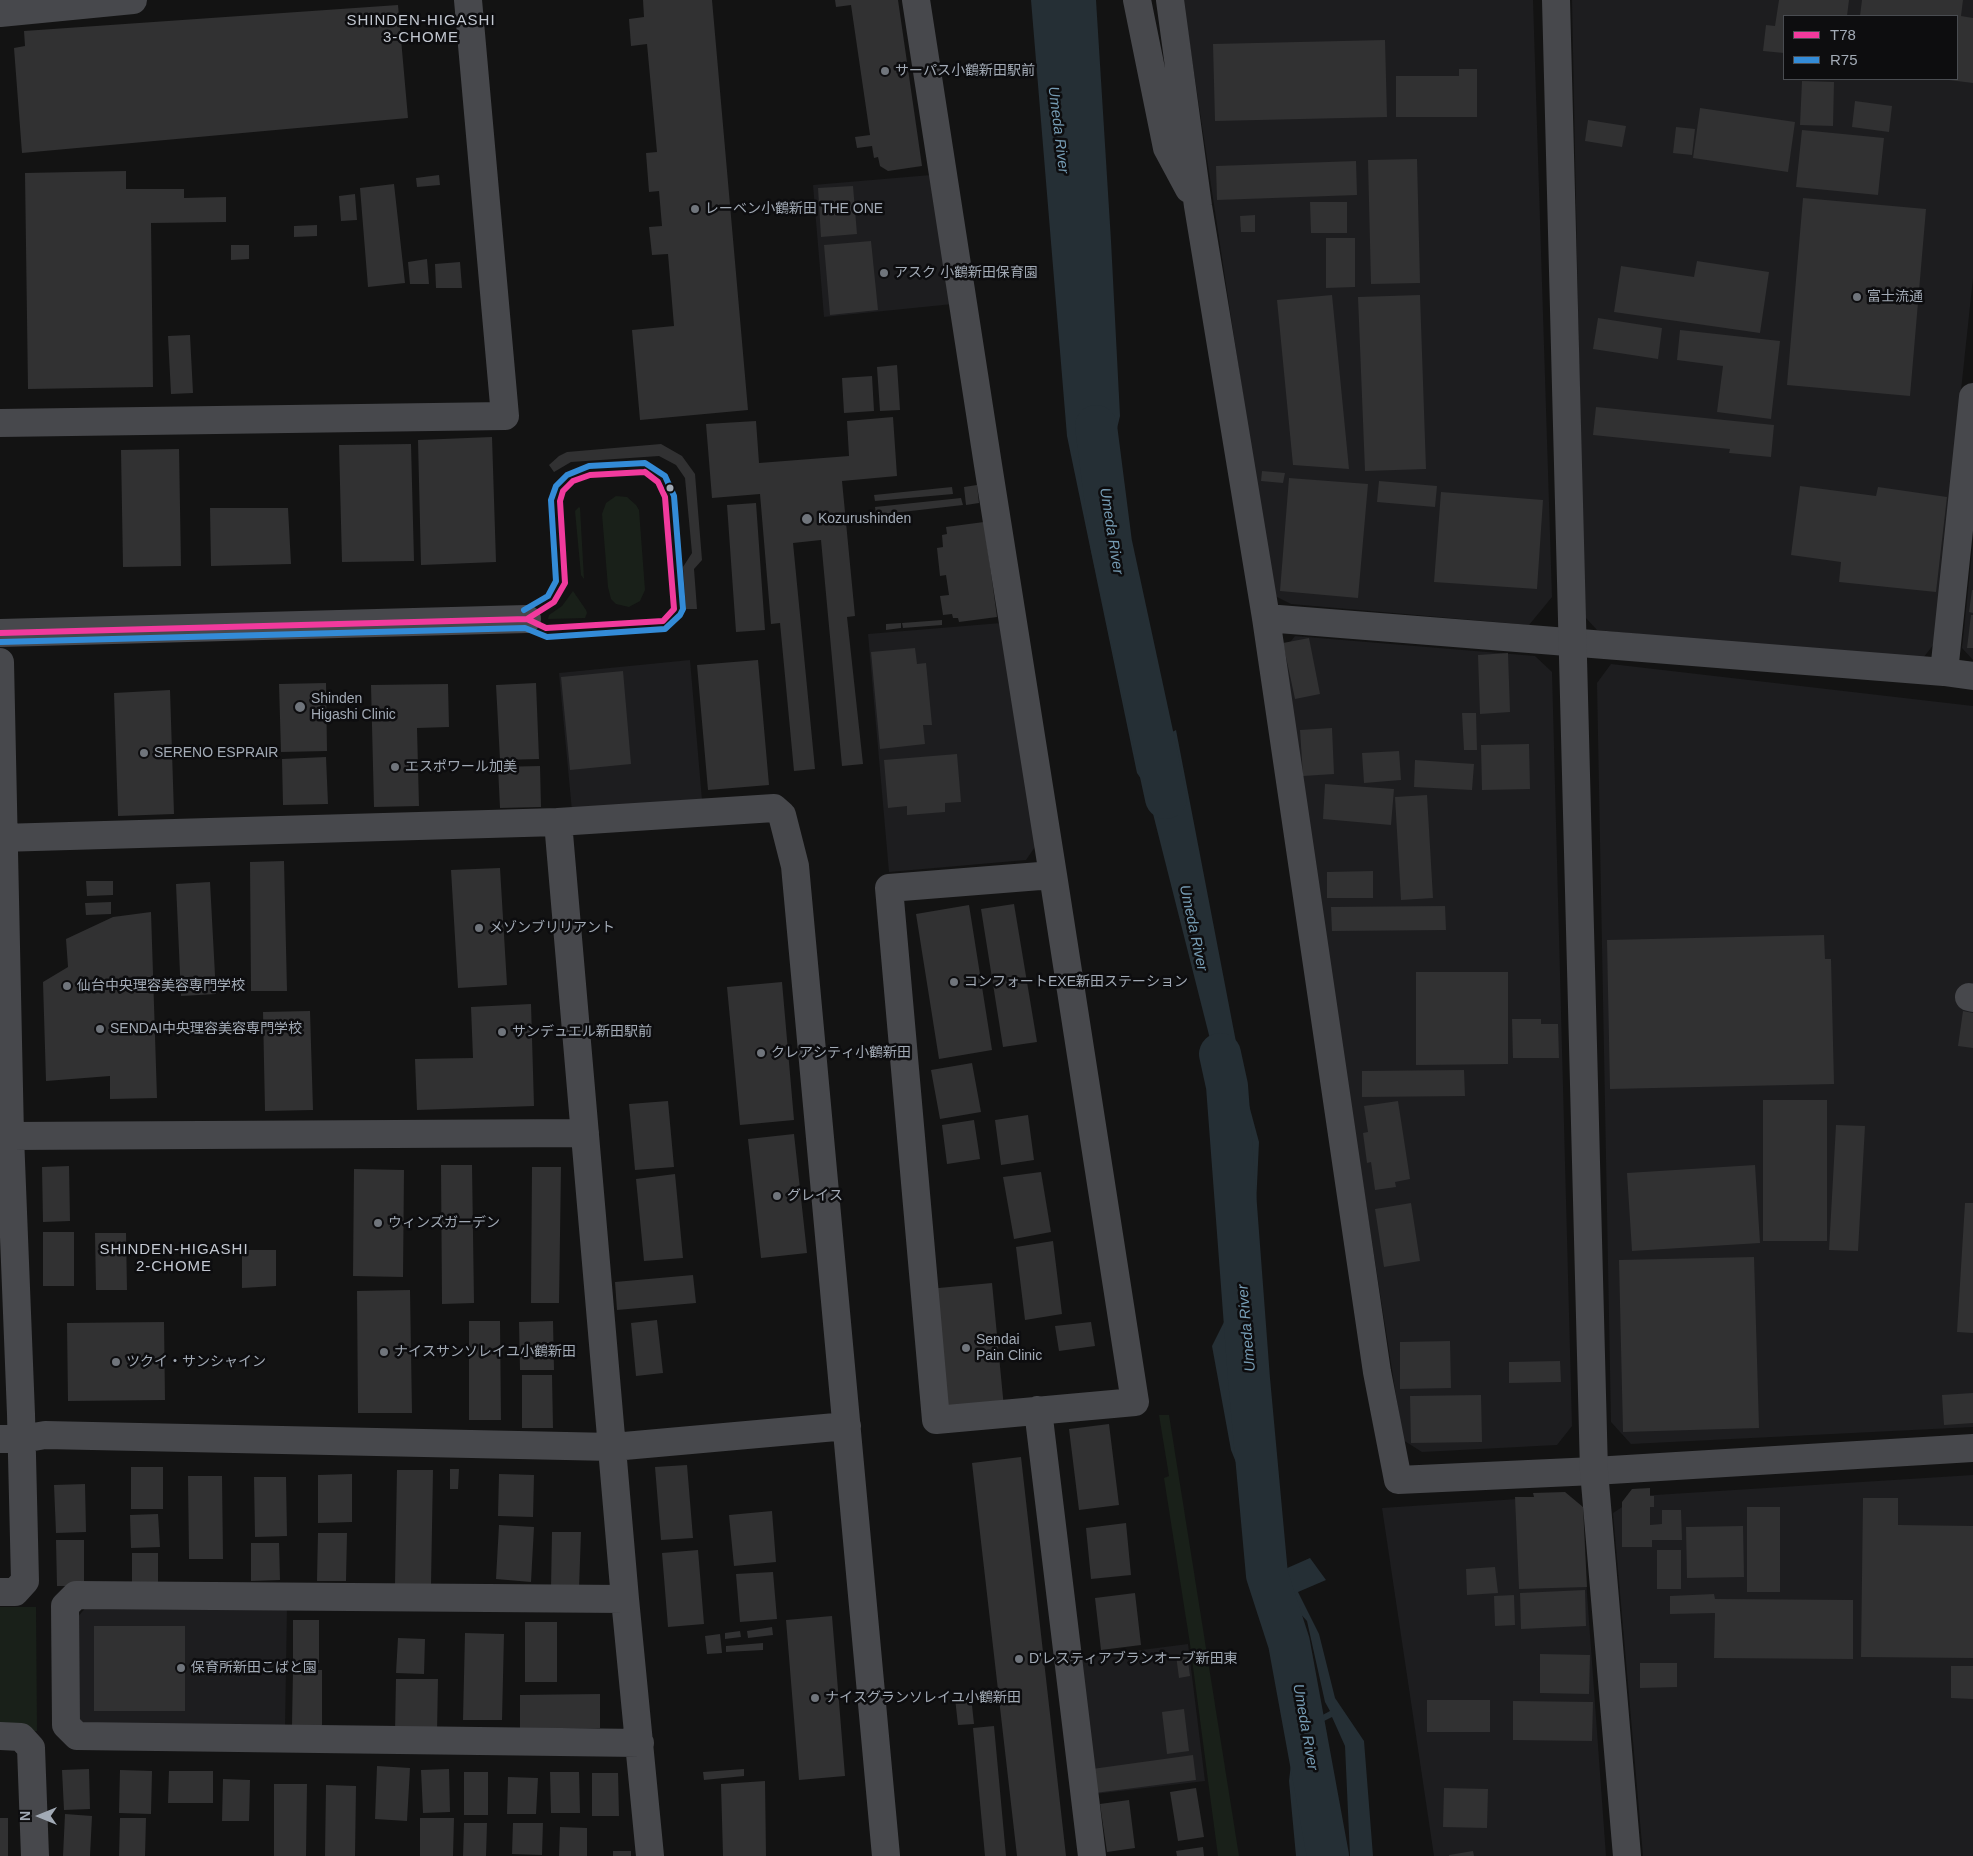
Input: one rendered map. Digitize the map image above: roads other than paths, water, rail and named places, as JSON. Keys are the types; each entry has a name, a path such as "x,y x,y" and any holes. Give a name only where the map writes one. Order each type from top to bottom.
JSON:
{"street":[{"path":"0,13 133,0"},
{"path":"0,423 505,416 468,0"},
{"path":"916,0 1053,875 1135,1402 936,1420 889,888 1053,875"},
{"path":"1137,0 1167,148 1198,206"},
{"path":"1170,0 1198,206 1266,618 1378,1372 1398,1480 1594,1471 1973,1448"},
{"path":"1556,0 1594,1471 1627,1856"},
{"path":"1944,672 1973,397"},
{"path":"1266,618 1944,672 1973,676"},
{"path":"0,633 527,619"},
{"path":"0,662 2,838 10,1136 11,1439 25,1581 15,1592 0,1592"},
{"path":"2,838 558,822 774,808 782,816 795,866 886,1856"},
{"path":"558,822 614,1446 625,1599 650,1856"},
{"path":"10,1136 585,1134"},
{"path":"1038,1410 1092,1856"},
{"path":"11,1439 55,1435 614,1446 847,1426"},
{"path":"625,1599 76,1595 65,1606 66,1725 77,1736 640,1743"},
{"path":"0,1736 21,1737 31,1748 35,1856"}],"water":[{"path":"1031,0 1096,0 1120,416 1097,512 1142,748 1176,730 1246,1094 1259,1142 1250,1333 1239,1400 1258,1479 1277,1506 1285,1569 1310,1558 1326,1580 1298,1592 1319,1634 1335,1698 1364,1741 1373,1856 1350,1856 1345,1746 1332,1717 1302,1732 1301,1807 1324,1856 1296,1856 1289,1781 1295,1730 1330,1711 1325,1702 1307,1621 1283,1595 1258,1517 1231,1450 1212,1346 1244,1282 1231,1122 1146,786 1137,773 1067,436"}],"waterway":[{"name":"Umeda River","path":"1096,426 1111,543 1166,798"},
{"name":"Umeda River","path":"1220,1054 1227,1086 1249,1379 1267,1575 1289,1643 1328,1856"}],"place":[{"name":"サーパス小鶴新田駅前","path":"885,71"},
{"name":"レーベン小鶴新田 THE ONE","path":"695,209"},
{"name":"アスク 小鶴新田保育園","path":"884,273"},
{"name":"富士流通","path":"1857,297"},
{"name":"Kozurushinden","path":"807,519"},
{"name":"Shinden Higashi Clinic","path":"300,707"},
{"name":"SERENO ESPRAIR","path":"144,753"},
{"name":"エスポワール加美","path":"395,767"},
{"name":"メゾンブリリアント","path":"479,928"},
{"name":"コンフォートEXE新田ステーション","path":"954,982"},
{"name":"仙台中央理容美容専門学校","path":"67,986"},
{"name":"SENDAI中央理容美容専門学校","path":"100,1029"},
{"name":"サンデュエル新田駅前","path":"502,1032"},
{"name":"クレアシティ小鶴新田","path":"761,1053"},
{"name":"グレイス","path":"777,1196"},
{"name":"ウィンズガーデン","path":"378,1223"},
{"name":"Sendai Pain Clinic","path":"966,1348"},
{"name":"ナイスサンソレイユ小鶴新田","path":"384,1352"},
{"name":"ツクイ・サンシャイン","path":"116,1362"},
{"name":"D'レスティアブランオーブ新田東","path":"1019,1659"},
{"name":"保育所新田こばと園","path":"181,1668"},
{"name":"ナイスグランソレイユ小鶴新田","path":"815,1698"}],"district":[{"name":"SHINDEN-HIGASHI 3-CHOME","path":"421,30"},
{"name":"SHINDEN-HIGASHI 2-CHOME","path":"174,1258"}]}
